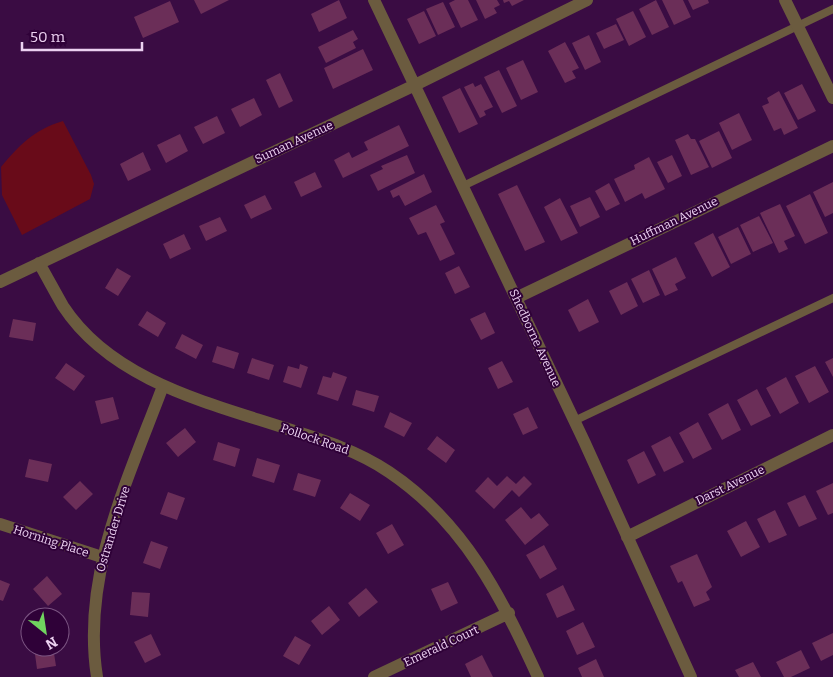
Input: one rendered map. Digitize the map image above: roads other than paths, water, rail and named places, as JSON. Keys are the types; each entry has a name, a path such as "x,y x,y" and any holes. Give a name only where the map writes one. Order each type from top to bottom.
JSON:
{"street":[{"name":"Shedborne Avenue","path":"374,0 574,421 691,677"},
{"name":"Suman Avenue","path":"0,282 415,85 587,0"},
{"path":"785,0 833,98"},
{"name":"Huffman Avenue","path":"516,298 833,146"},
{"name":"Pollock Road","path":"40,263 64,307 83,329 127,366 163,386 336,444 389,472 421,496 452,527 488,575 509,613 538,677"},
{"name":"Ostrander Drive","path":"97,677 93,627 102,557 114,516 163,386"},
{"name":"Darst Avenue","path":"627,537 833,435"},
{"name":"Horning Place","path":"0,524 102,557"},
{"name":"Emerald Court","path":"374,677 509,613"}],"lane":[{"path":"463,186 833,9"},
{"path":"574,421 833,298"}]}
